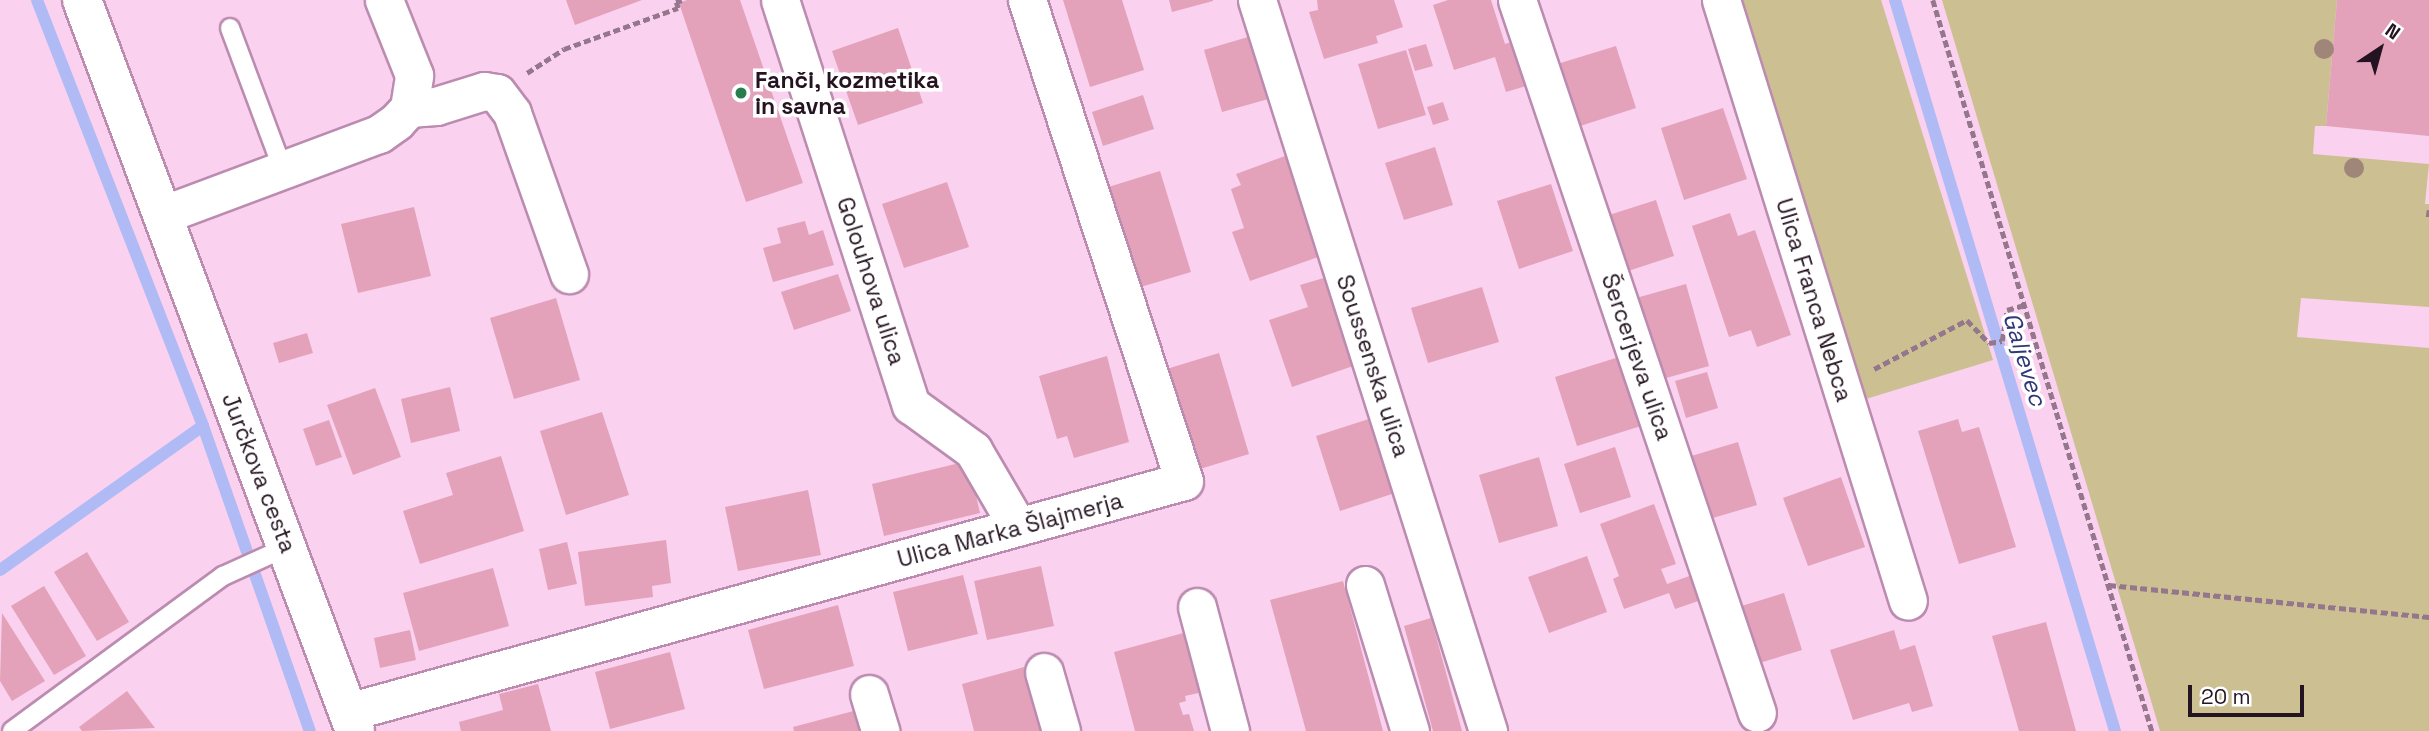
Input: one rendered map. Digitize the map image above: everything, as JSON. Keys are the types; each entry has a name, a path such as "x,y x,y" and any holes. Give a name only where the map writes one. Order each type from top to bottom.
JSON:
{"main road":[{"name":"Jurčkova cesta","path":"82,0 162,215 274,552 351,722"}],"street":[{"path":"384,0 414,75 409,108"},
{"name":"Golouhova ulica","path":"780,0 911,405 973,450 1018,527"},
{"name":"Ulica Marka Šlajmerja","path":"351,722 1184,481 1027,0"},
{"name":"Soussenska ulica","path":"1257,0 1488,731"},
{"name":"Šercerjeva ulica","path":"1517,0 1757,713"},
{"name":"Ulica Franca Nebca","path":"1721,0 1908,601"},
{"path":"162,215 379,134 409,108 436,106 484,91 497,93 512,113 569,274"},
{"path":"1365,585 1409,731"},
{"path":"1197,607 1230,731"},
{"path":"1044,672 1061,731"},
{"path":"869,694 880,731"}],"lane":[{"path":"230,28 283,170"},
{"path":"12,731 223,576 274,552"}],"path":[{"path":"497,93 564,49 678,8 676,2 682,0"},
{"path":"1933,0 2152,731"},
{"path":"2428,217 2429,210"},
{"path":"1840,381 1901,359 1967,320 1995,343 2002,341 2007,310 2025,305"},
{"path":"2109,585 2429,617"}],"shaded area":[{"path":"1741,0 1881,0 1993,360 1866,399"},
{"path":"1942,0 2337,0 2326,126 2315,126 2313,154 2429,164 2425,204 2429,204 2429,307 2301,298 2297,337 2429,348 2429,731 2160,731"}],"building":[{"path":"566,0 642,0 575,25"},
{"name":"Fanči, kozmetika in savna","path":"687,0 740,0 803,183 746,202 679,3"},
{"path":"1063,0 1122,0 1144,70 1090,87"},
{"path":"1169,0 1213,0 1213,1 1172,12"},
{"path":"1317,0 1394,0 1403,27 1376,36 1378,43 1324,59 1309,12 1318,10"},
{"path":"1448,0 1491,0 1505,44 1515,41 1529,85 1506,92 1495,57 1454,70 1433,5"},
{"path":"2337,0 2429,0 2429,136 2326,126"},
{"path":"898,28 923,103 858,125 832,51"},
{"path":"1265,32 1283,95 1222,112 1204,50"},
{"path":"1426,44 1433,66 1415,71 1408,49"},
{"path":"1616,46 1636,108 1574,128 1554,65"},
{"path":"1406,50 1426,115 1378,129 1358,64"},
{"path":"1143,95 1154,129 1103,146 1092,112"},
{"path":"1443,102 1449,120 1433,125 1427,107"},
{"path":"1723,108 1747,179 1684,200 1661,128"},
{"path":"1435,147 1453,205 1404,220 1385,163"},
{"path":"1285,156 1321,256 1250,281 1232,232 1244,228 1231,189 1241,185 1236,174"},
{"path":"1160,171 1191,272 1134,289 1102,189"},
{"path":"947,182 969,247 904,268 882,204"},
{"path":"1551,184 1573,251 1519,269 1497,201"},
{"path":"1656,200 1674,256 1625,272 1606,216"},
{"path":"414,207 431,276 358,293 341,224"},
{"path":"1730,213 1738,236 1755,230 1791,335 1757,347 1751,330 1729,337 1692,226"},
{"path":"805,221 809,235 823,230 834,265 773,282 763,248 781,243 777,228"},
{"path":"838,274 851,311 794,330 781,292"},
{"path":"1327,277 1356,365 1292,387 1269,320 1308,307 1300,285"},
{"path":"1686,284 1709,366 1659,380 1636,298"},
{"path":"1482,287 1499,342 1428,363 1411,308"},
{"path":"556,298 580,380 514,399 490,318"},
{"path":"307,333 313,353 279,363 273,343"},
{"path":"1219,353 1249,454 1190,472 1160,371"},
{"path":"1107,356 1129,442 1074,458 1067,436 1057,439 1039,376"},
{"path":"1619,357 1641,426 1577,446 1555,377"},
{"path":"1707,372 1718,408 1686,418 1675,381"},
{"path":"450,387 460,431 411,443 401,399"},
{"path":"375,388 401,457 353,475 327,405"},
{"path":"602,412 629,495 566,515 540,431"},
{"path":"1375,417 1398,492 1340,511 1316,436"},
{"path":"1958,419 1962,432 1979,427 2016,547 1959,564 1918,431"},
{"path":"329,420 342,457 316,466 303,429"},
{"path":"1738,442 1757,505 1706,520 1688,457"},
{"path":"1615,447 1631,497 1580,513 1564,464"},
{"path":"501,456 524,531 420,564 403,511 453,495 446,473"},
{"path":"1539,457 1558,526 1499,543 1479,475"},
{"path":"968,461 980,513 884,536 872,484"},
{"path":"1841,477 1865,547 1808,566 1783,498"},
{"path":"808,490 821,555 738,571 725,507"},
{"path":"1654,504 1676,564 1661,569 1667,584 1695,574 1704,599 1675,609 1669,593 1624,609 1613,579 1619,576 1600,524"},
{"path":"666,540 671,583 652,586 653,597 585,606 578,552"},
{"path":"567,542 577,584 548,590 539,549"},
{"path":"87,552 129,622 97,641 54,572"},
{"path":"1587,556 1607,612 1549,633 1528,577"},
{"path":"1041,566 1054,626 987,640 974,581"},
{"path":"493,568 509,626 419,651 403,593"},
{"path":"963,575 978,634 908,651 893,592"},
{"path":"1343,581 1383,731 1306,731 1270,600"},
{"path":"44,586 86,656 54,675 11,606"},
{"path":"1784,593 1802,650 1753,665 1735,608"},
{"path":"838,605 854,666 764,689 748,630"},
{"path":"2,613 45,681 12,701 0,681"},
{"path":"1431,618 1462,731 1433,731 1404,626"},
{"path":"2046,622 2076,731 2019,731 1992,636"},
{"path":"410,630 416,660 380,668 374,638"},
{"path":"1894,630 1900,650 1915,645 1933,706 1912,712 1909,703 1853,720 1830,650"},
{"path":"1187,632 1203,692 1185,696 1186,701 1179,703 1183,715 1189,714 1194,731 1135,731 1114,652"},
{"path":"670,652 685,709 610,729 595,672"},
{"path":"1024,667 1042,731 974,731 962,684"},
{"path":"538,684 551,731 461,731 459,722 503,710 499,694"},
{"path":"127,691 155,728 82,731 79,727"},
{"path":"861,709 867,731 794,731 793,727"}],"waterway":[{"path":"37,0 203,426 310,731"},
{"name":"Galjevec","path":"1895,0 2115,731"},
{"path":"0,570 203,426"}],"place":[{"name":"Fanči, kozmetika in savna","path":"741,93"}]}
